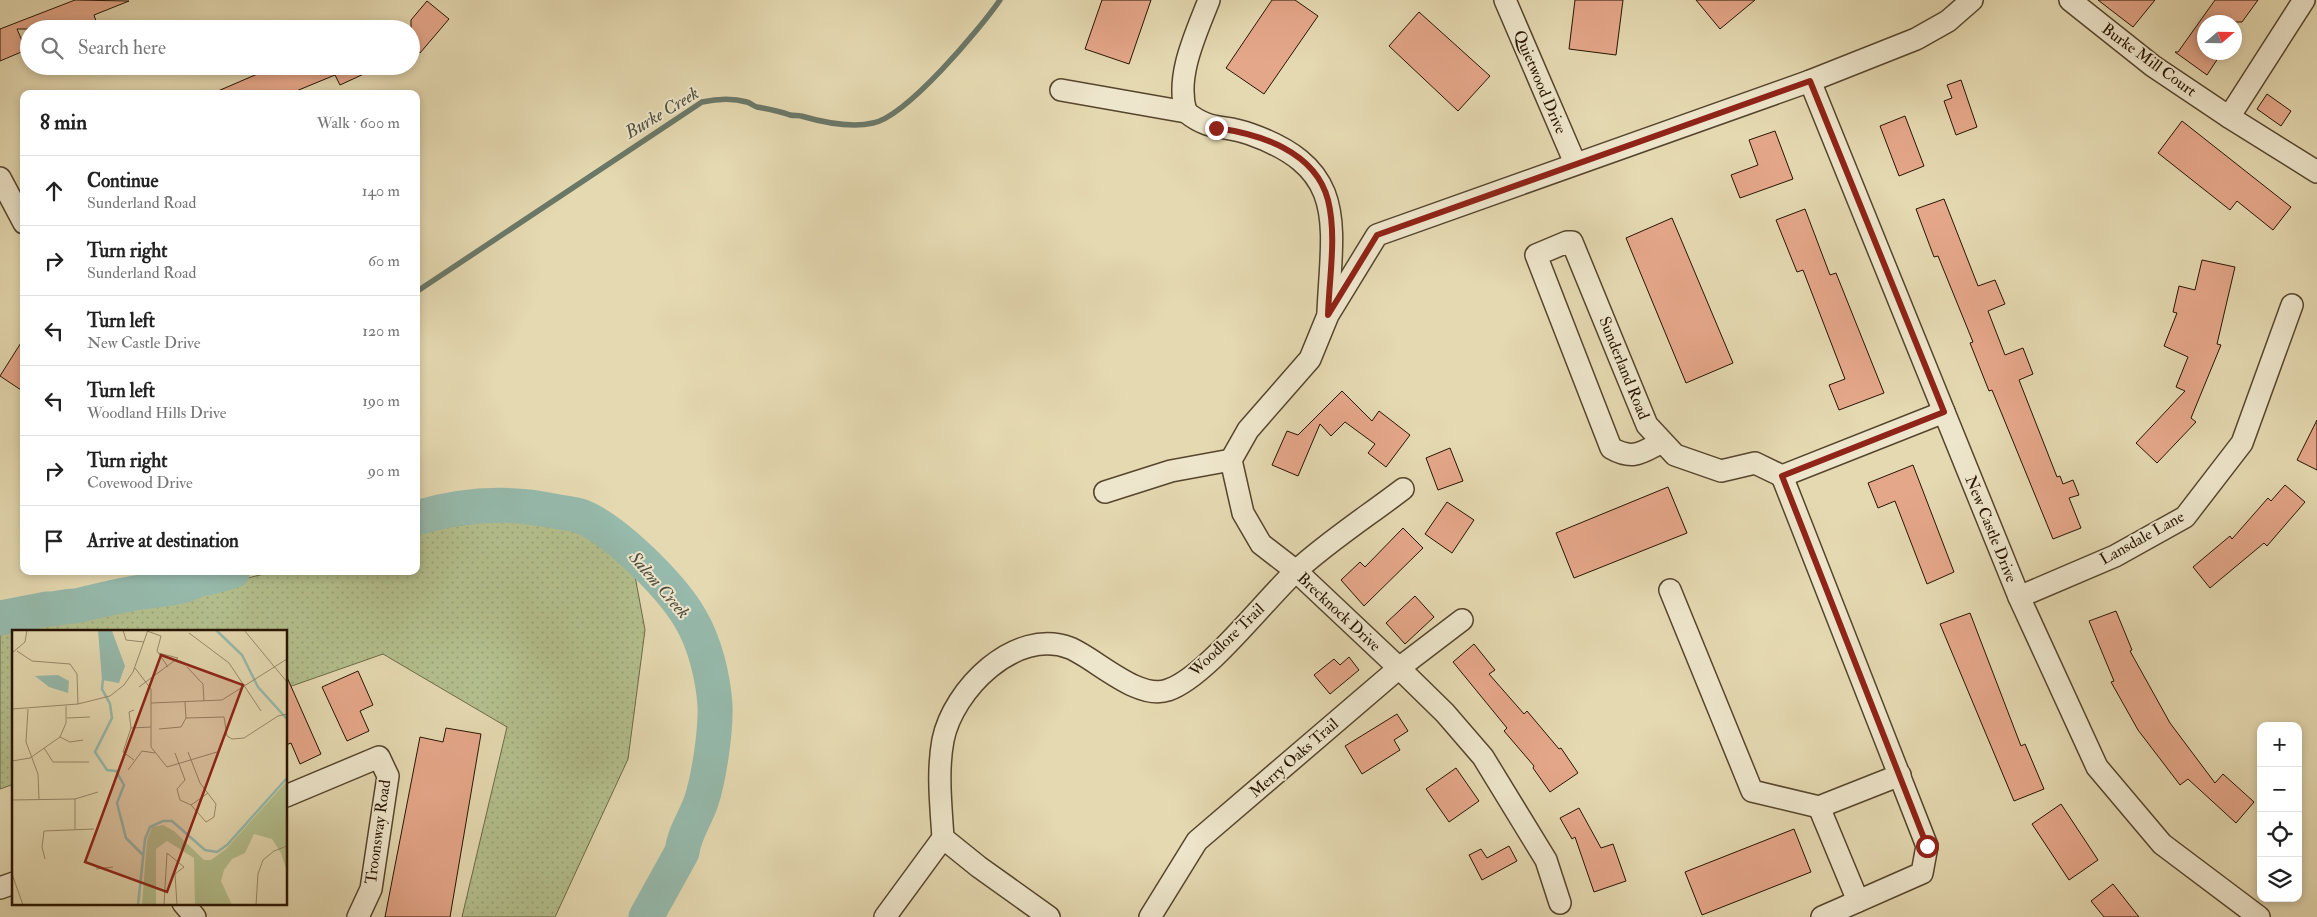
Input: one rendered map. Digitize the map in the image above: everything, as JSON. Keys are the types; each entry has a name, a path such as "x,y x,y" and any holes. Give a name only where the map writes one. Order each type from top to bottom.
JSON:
{"street":[{"path":"1186,112 1181,96 1185,71 1209,0"},
{"name":"Quietwood Drive","path":"1505,0 1575,163"},
{"path":"1105,492 1171,471 1231,460 1248,430 1310,359 1328,315 1377,235 1810,81 1916,39 1948,21 1972,0"},
{"name":"Burke Mill Court","path":"2070,0 2153,66 2229,117 2317,172"},
{"path":"2229,117 2304,0"},
{"name":"New Castle Drive","path":"1810,81 2019,597 2097,767 2162,844 2259,917"},
{"path":"1061,90 1186,112 1200,123 1243,131 1284,148 1311,169 1322,184 1328,201 1331,235 1328,315"},
{"path":"0,178 20,216"},
{"name":"Sunderland Road","path":"1662,442 1633,456 1621,454 1611,448 1536,255 1567,242 1572,242 1647,425 1675,455 1721,471 1755,464 1782,476"},
{"name":"Lansdale Lane","path":"2019,597 2115,556 2185,517 2242,443 2292,305"},
{"path":"1822,917 1849,909 1922,873 1927,846 1782,476 1944,412"},
{"name":"Brecknock Drive","path":"1231,460 1242,513 1261,544 1296,571 1399,668 1445,713 1483,757 1546,860 1560,903"},
{"name":"Woodlore Trail","path":"943,838 940,786 943,741 955,709 988,667 1003,657 1028,647 1054,643 1070,648 1115,677 1150,690 1168,691 1182,683 1208,662 1296,571 1403,489"},
{"path":"1670,590 1752,791 1820,806 1900,775"},
{"name":"Merry Oaks Trail","path":"1150,917 1197,842 1399,668 1462,620"},
{"name":"Troonsway Road","path":"288,795 379,757 388,776 371,889 358,917"},
{"path":"1820,806 1849,909"},
{"path":"885,917 943,838 979,867 1049,917"},
{"path":"0,888 12,884"},
{"path":"184,904 195,917"}],"green space":[{"path":"526,516 587,531 635,576 645,630 628,759 555,917 462,917 507,727 383,654 288,687 288,630 12,630 12,785 0,789 0,632 151,602 260,575 420,575 420,534 446,527"}],"building":[{"path":"75,0 129,1 94,15 96,20 23,20"},
{"path":"1102,0 1151,0 1129,64 1085,49"},
{"path":"1272,0 1295,0 1318,16 1264,94 1226,68"},
{"path":"1575,0 1623,0 1616,55 1569,49"},
{"path":"1696,0 1755,0 1720,29"},
{"path":"2098,0 2155,0 2133,27"},
{"path":"2215,0 2258,0 2242,22 2242,15 2204,15"},
{"path":"427,1 449,19 420,53 420,20 411,20"},
{"path":"1419,12 1490,76 1458,111 1389,46"},
{"path":"20,21 20,29 17,29 20,36 20,53 0,61 0,29"},
{"path":"2197,25 2197,60 2217,60 2207,75 2175,52 2178,52"},
{"path":"255,75 335,75 299,90 220,90"},
{"path":"335,75 362,75 340,85"},
{"path":"1961,80 1977,127 1956,135 1944,101 1952,98 1947,85"},
{"path":"2267,94 2291,111 2281,126 2257,109"},
{"path":"1905,116 1924,166 1899,176 1880,126"},
{"path":"2182,121 2291,207 2273,230 2237,201 2230,210 2158,153"},
{"path":"1775,131 1793,179 1740,198 1731,175 1758,165 1749,140"},
{"path":"1944,199 1978,286 1995,280 2005,304 1988,311 2005,355 2023,348 2033,374 2019,380 2057,477 2060,476 2063,484 2073,480 2079,495 2069,498 2081,528 2053,539 1992,390 1989,391 1970,343 1973,342 1938,256 1934,257 1916,209"},
{"path":"1805,209 1830,275 1836,273 1884,393 1839,410 1829,385 1845,379 1803,270 1797,272 1776,220"},
{"path":"1672,218 1733,363 1686,383 1626,238"},
{"path":"2202,260 2235,267 2217,344 2221,345 2191,418 2196,422 2157,463 2136,443 2185,391 2176,387 2188,357 2164,346 2177,313 2173,312 2179,286 2195,290"},
{"path":"20,344 20,389 0,376"},
{"path":"1342,391 1372,421 1379,411 1410,435 1386,467 1368,453 1375,444 1345,422 1331,436 1320,424 1298,476 1272,465 1287,431 1298,435"},
{"path":"2317,420 2317,470 2297,460"},
{"path":"1450,448 1463,481 1438,490 1426,458"},
{"path":"1913,465 1954,572 1927,584 1895,501 1878,508 1868,483"},
{"path":"2285,485 2305,502 2267,546 2264,543 2210,588 2193,567 2230,536 2232,539 2268,498 2271,501"},
{"path":"1668,487 1687,533 1574,578 1556,533"},
{"path":"1447,502 1474,520 1452,553 1425,534"},
{"path":"1403,528 1423,548 1364,606 1341,580 1360,562 1365,567"},
{"path":"1415,596 1434,617 1405,644 1386,623"},
{"path":"2116,611 2132,650 2130,651 2170,723 2215,783 2223,774 2254,802 2236,823 2188,779 2180,785 2138,730 2111,682 2114,681 2089,621"},
{"path":"1970,613 2021,746 2025,744 2044,789 2014,801 1940,624"},
{"path":"1474,644 1495,670 1489,674 1524,714 1527,711 1559,749 1561,748 1578,773 1550,792 1533,768 1534,766 1504,731 1507,728 1453,662"},
{"path":"1349,657 1359,670 1330,694 1314,675 1334,659 1340,665"},
{"path":"358,671 373,705 360,711 369,731 347,741 322,687"},
{"path":"288,680 321,754 300,764 291,743 288,744"},
{"path":"1397,714 1408,731 1394,740 1400,750 1362,774 1345,746"},
{"path":"446,728 481,734 450,917 385,917 420,737 443,742"},
{"path":"1456,768 1479,801 1449,822 1426,789"},
{"path":"2061,804 2098,860 2069,880 2032,824"},
{"path":"1579,808 1601,848 1613,844 1626,881 1594,892 1575,837 1572,839 1560,818"},
{"path":"1794,829 1811,872 1702,915 1685,872"},
{"path":"1509,846 1517,861 1482,880 1469,855 1481,849 1487,858"},
{"path":"2113,884 2139,917 2104,917 2091,901"}],"waterway":[{"name":"Burke Creek","path":"420,289 702,102 724,99 736,100 790,115 847,125 873,123 887,117 904,105 941,70 960,50 1000,0"},
{"name":"Salem Creek","path":"420,517 468,507 502,505 537,508 580,516 609,533 641,560 682,605 690,618 704,649 712,683 715,716 711,754 701,802 687,833 682,852 646,917"},
{"name":"Salem Creek","path":"0,618 176,587 194,582 202,577 208,578 219,575"}],"route":[{"path":"1216,128 1243,131 1284,148 1299,157 1322,184 1328,201 1331,235 1328,315 1377,235 1810,81 1944,412 1782,476 1927,846"}]}
